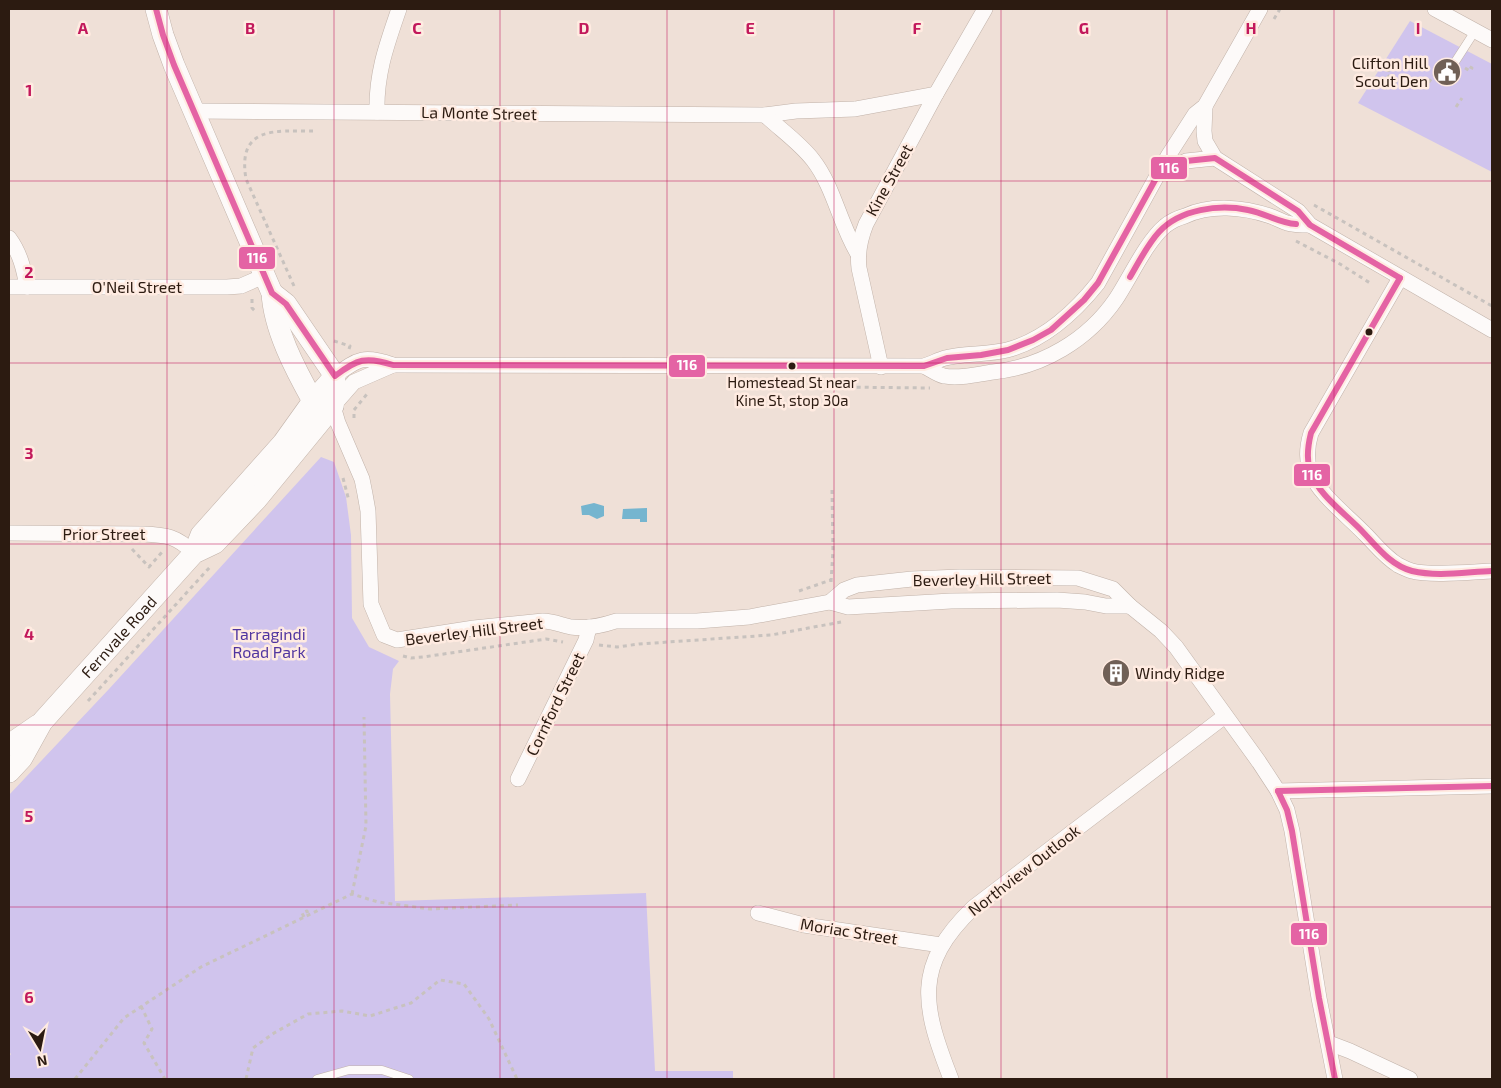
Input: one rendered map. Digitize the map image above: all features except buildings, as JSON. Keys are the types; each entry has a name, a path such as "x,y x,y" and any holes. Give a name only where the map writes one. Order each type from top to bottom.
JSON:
{"street":[{"path":"156,9 163,35 298,374 313,401 333,406"},
{"path":"377,112 378,79 382,57 399,9"},
{"name":"Kine Street","path":"881,367 861,278 858,254 866,224 936,94 985,9"},
{"path":"335,376 352,363 362,360 378,360 393,365 881,367 924,366 947,358 1008,350 1051,330 1070,314 1098,283 1160,173 1195,114 1205,106 1260,9"},
{"path":"1435,9 1492,40"},
{"name":"La Monte Street","path":"193,111 765,115 856,109 936,94"},
{"path":"1205,106 1205,141 1215,158 1298,211 1310,225 1492,330"},
{"path":"765,115 814,161 825,181 848,238 858,254"},
{"path":"1160,173 1186,162 1215,158"},
{"path":"924,366 943,376 965,375 1026,366 1054,354 1095,324 1116,300 1151,242 1165,226 1185,216 1204,210 1225,208 1248,210 1289,224 1310,225"},
{"path":"9,238 24,268 28,287"},
{"path":"1400,278 1311,433 1307,460 1316,483 1398,565 1413,571 1430,573 1492,572"},
{"name":"O'Neil Street","path":"9,287 241,286 263,290"},
{"path":"263,290 286,304 335,376 333,406"},
{"path":"333,406 354,382 393,365"},
{"name":"Fernvale Road","path":"9,772 22,758 42,722 194,553 201,535 283,443 313,401 335,376"},
{"name":"Fernvale Road","path":"194,553 215,543 256,500 333,406"},
{"name":"Beverley Hill Street","path":"333,406 338,423 362,479 365,494 368,511 370,604 384,634 397,640 474,628 543,621 554,621 580,628 589,628 616,621 697,621 748,617 830,602 848,607 951,601 1057,600 1106,606 1130,606"},
{"name":"Prior Street","path":"9,534 164,535 174,537 184,543 194,553"},
{"name":"Beverley Hill Street","path":"830,602 844,590 857,585 912,579 960,577 1078,578 1113,588 1130,606 1161,631 1176,647 1278,791 1287,810 1319,998 1335,1079"},
{"name":"Cornford Street","path":"518,779 586,640 589,628"},
{"name":"Northview Outlook","path":"951,1079 936,1042 930,1018 928,992 932,966 941,945 955,925 974,908 1225,716"},
{"name":"Fernvale Road","path":"9,745 42,722"},
{"path":"1278,791 1492,786"},
{"name":"Moriac Street","path":"758,912 804,926 941,945"},
{"path":"1329,1043 1410,1079"}],"lane":[{"path":"1455,62 1475,30"},
{"path":"317,1079 349,1070 382,1070 410,1079"}],"path":[{"path":"1389,68 1387,75 1397,83"},
{"path":"1424,89 1434,75"},
{"path":"1456,107 1462,98"},
{"path":"296,290 246,179 244,164 247,149 258,136 273,131 314,131"},
{"path":"1314,205 1492,306"},
{"path":"259,315 252,308 263,290"},
{"path":"330,338 350,346 349,351"},
{"path":"727,382 744,386 836,387"},
{"path":"350,422 354,420 354,410 369,392"},
{"path":"340,470 349,504"},
{"path":"831,579 833,550 832,490"},
{"path":"601,645 617,647 771,635 844,622"},
{"path":"395,654 411,658 546,639 562,642"},
{"path":"352,894 366,826 364,717"},
{"path":"75,1079 124,1018 141,1006 201,967 352,894 378,902 430,909 518,905"},
{"path":"246,1079 253,1048 274,1033 308,1014 342,1011 370,1016 411,1003 440,980 464,984 489,1019 517,1079"},
{"path":"141,1006 152,1029 144,1043 165,1079"}],"green space":[{"path":"1410,21 1492,64 1492,172 1358,103"},
{"name":"Tarragindi Road Park","path":"321,457 334,462 346,497 351,535 352,618 369,647 399,661 393,669 390,694 395,901 646,893 655,1071 733,1071 733,1079 9,1079 9,1057 11,1054 9,1052 9,795 109,689"}],"water":[{"path":"594,503 604,506 604,516 597,519 589,515 582,515 581,506"},
{"path":"647,508 647,522 640,522 640,519 622,519 623,509"}],"transit line":[{"name":"116","path":"156,9 174,65 272,293 286,304 335,376 356,363 369,360 393,365 924,366 947,358 1008,350 1051,330 1084,300 1098,283 1159,173 1186,161 1215,158 1298,211 1310,225 1400,278"},
{"name":"116","path":"1130,277 1159,232 1168,224 1189,213 1213,208 1237,208 1254,211 1284,222 1296,224"},
{"name":"116","path":"1400,278 1311,433 1308,452 1310,471 1325,495 1396,564 1412,571 1431,574 1492,571"},
{"name":"116","path":"1278,791 1492,786"},
{"name":"116","path":"1278,791 1287,810 1292,831 1319,998 1335,1079"}],"place":[{"name":"Clifton Hill Scout Den","path":"1447,72"},
{"name":"Homestead St near Kine St, stop 30a","path":"792,366"},
{"name":"Windy Ridge","path":"1116,673"}]}
